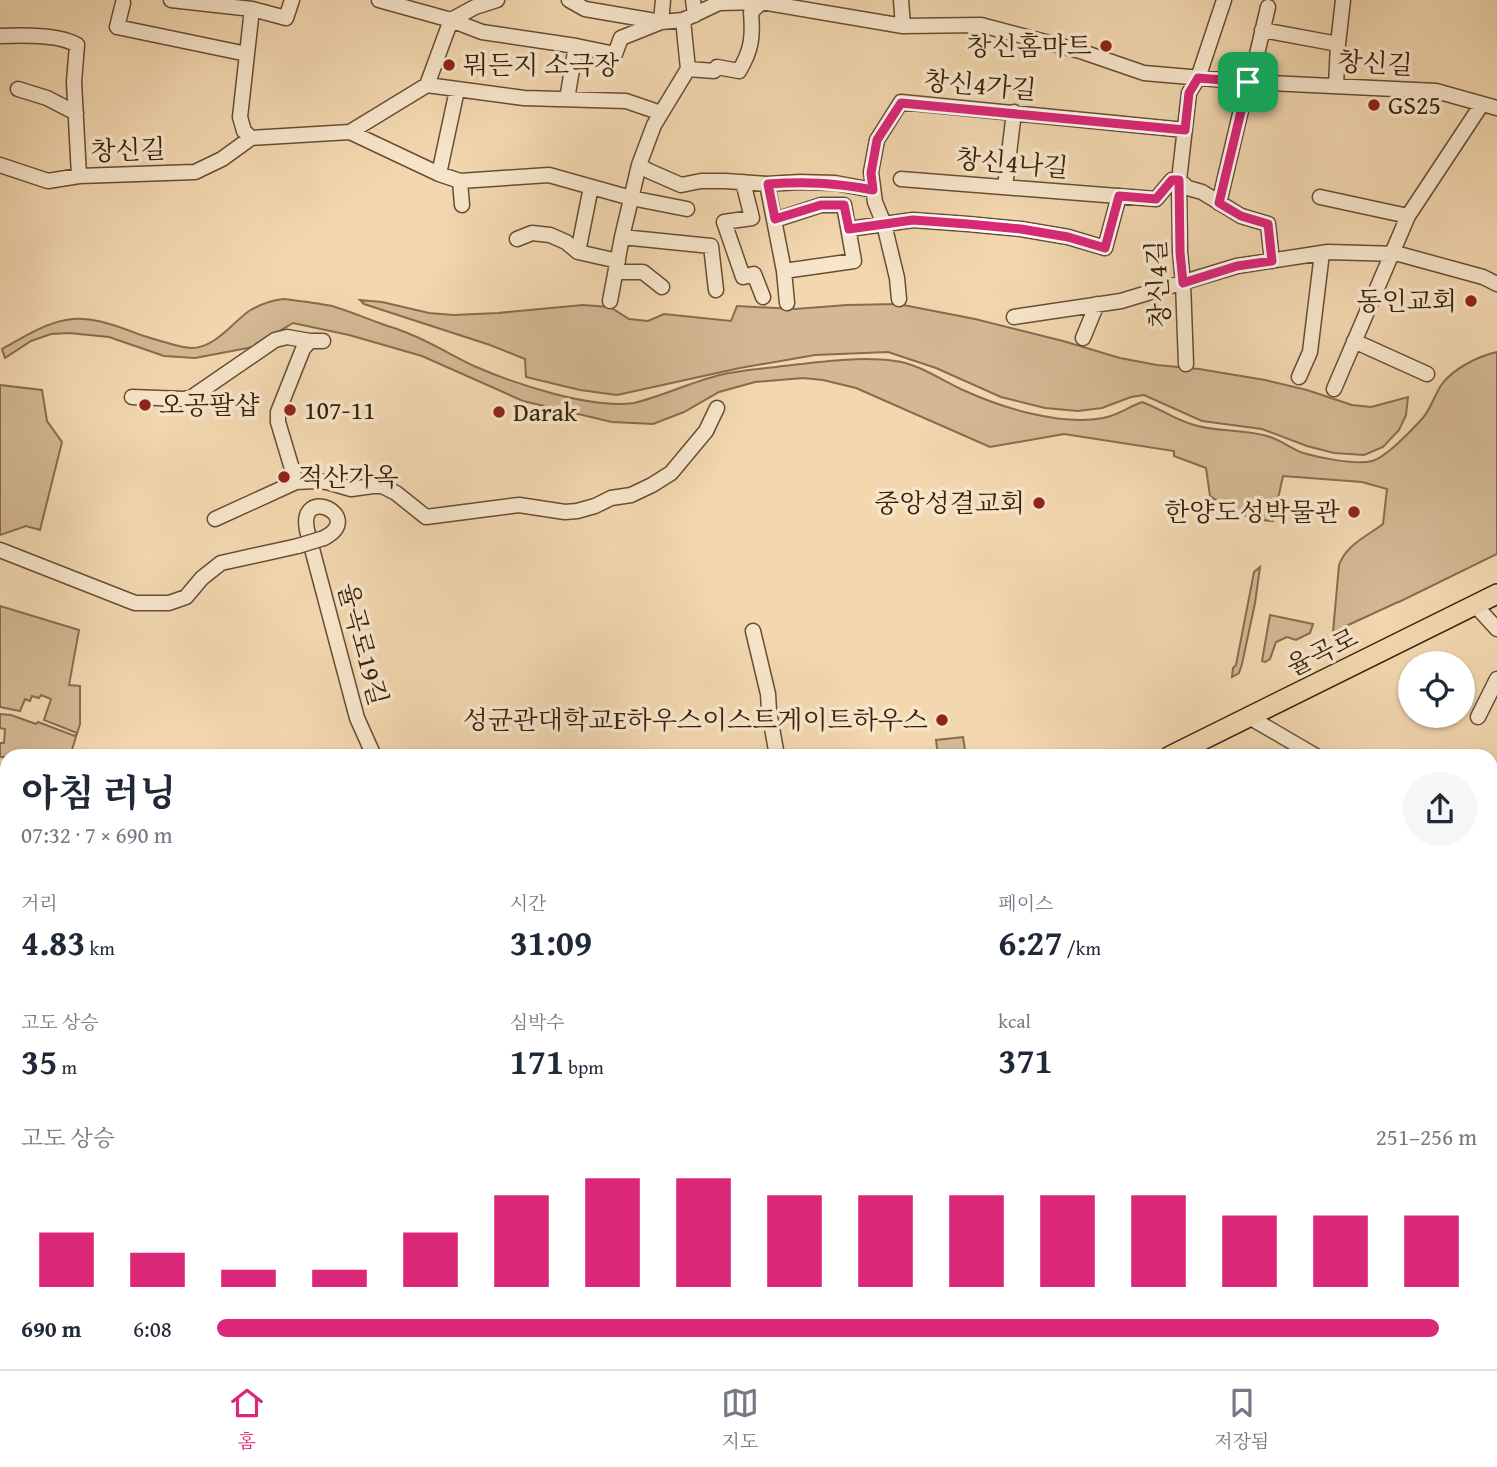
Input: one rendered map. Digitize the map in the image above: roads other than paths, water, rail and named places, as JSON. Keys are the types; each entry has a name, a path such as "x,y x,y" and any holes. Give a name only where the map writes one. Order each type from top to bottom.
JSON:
{"main road":[{"name":"율곡로","path":"1184,749 1497,594"}],"street":[{"path":"171,0 252,9 286,18 292,0"},
{"name":"창신길","path":"379,0 451,20 482,32 615,54 621,38 661,22 719,3 755,1 904,26 981,25 1080,51 1144,73 1248,82 1436,91 1497,108"},
{"path":"661,22 663,0"},
{"path":"901,0 904,26"},
{"name":"창신4길","path":"1186,363 1179,180 1189,93 1198,78 1224,0"},
{"path":"1336,86 1343,0"},
{"path":"252,9 240,117 244,131 251,138 350,132 427,85 451,20 492,1"},
{"name":"창신길","path":"574,1 585,9 661,22"},
{"path":"688,69 714,71 717,67 739,71 748,57 752,33 751,12 755,1"},
{"path":"123,3 117,27 247,54"},
{"path":"1219,203 1268,7"},
{"path":"610,301 639,165 654,125 688,69 690,12"},
{"path":"1262,30 1338,44"},
{"path":"0,36 45,37 67,40 76,45 74,82 79,176"},
{"path":"567,99 576,46"},
{"path":"427,85 524,98 626,101 661,113"},
{"path":"18,89 47,98 76,113"},
{"path":"439,174 457,90"},
{"name":"창신4가길","path":"899,299 897,278 884,224 875,202 871,173 877,140 901,103 1185,130"},
{"path":"1334,389 1408,216 1482,104"},
{"path":"1005,187 1014,112"},
{"path":"350,132 439,174 460,181 549,175 631,198 687,209"},
{"name":"창신길","path":"0,165 48,181 79,176 195,172 222,159 251,138"},
{"path":"639,165 681,185 701,181 768,184 800,182 835,183 873,190"},
{"name":"창신4나길","path":"901,178 1156,199 1172,180 1179,180"},
{"path":"1179,180 1188,188 1202,192 1241,216 1268,224 1272,261"},
{"path":"460,181 462,205"},
{"path":"743,182 752,218 724,222 743,277 754,274 763,297"},
{"path":"768,184 784,271 786,303"},
{"path":"578,252 591,187"},
{"path":"849,229 913,220 1021,229 1068,237 1105,248 1119,196"},
{"path":"1320,197 1408,216"},
{"path":"775,219 821,205 844,205 849,229 854,261 784,271"},
{"path":"517,239 532,233 550,235 566,242 578,252 643,272 662,286"},
{"path":"622,237 711,246 716,290"},
{"path":"1014,317 1121,301 1237,266 1328,252 1399,254 1483,277 1497,284"},
{"path":"1298,377 1310,352 1322,253"},
{"path":"1083,338 1097,304"},
{"path":"132,397 191,397 275,341 286,337 317,341 306,345 299,356 278,416 296,482"},
{"path":"253,346 284,339 294,341 298,345 299,356"},
{"path":"1354,341 1427,374"},
{"path":"215,519 296,482 315,481 351,489 382,486 396,493 422,515 430,517 519,505 565,512 577,511 631,495 671,473 706,431 717,408"},
{"name":"율곡로19길","path":"0,550 135,603 169,603 186,597 202,578 221,563 298,546 310,542 324,538 334,531 337,523 335,514 328,508 319,506 310,511 306,520 307,530 310,542 357,718 371,749"},
{"path":"1475,605 1497,629"},
{"path":"753,631 768,694 776,749"},
{"path":"1478,717 1497,679"},
{"path":"1249,717 1304,749"}],"place":[{"name":"창신홈마트","path":"1106,46"},
{"name":"뭐든지 소극장","path":"449,65"},
{"name":"GS25","path":"1374,105"},
{"name":"동인교회","path":"1471,301"},
{"name":"오공팔샵","path":"145,405"},
{"name":"107-11","path":"290,410"},
{"name":"Darak","path":"499,412"},
{"name":"적산가옥","path":"284,477"},
{"name":"중앙성결교회","path":"1039,503"},
{"name":"한양도성박물관","path":"1354,512"},
{"name":"성균관대학교E하우스이스트게이트하우스","path":"942,720"}]}
